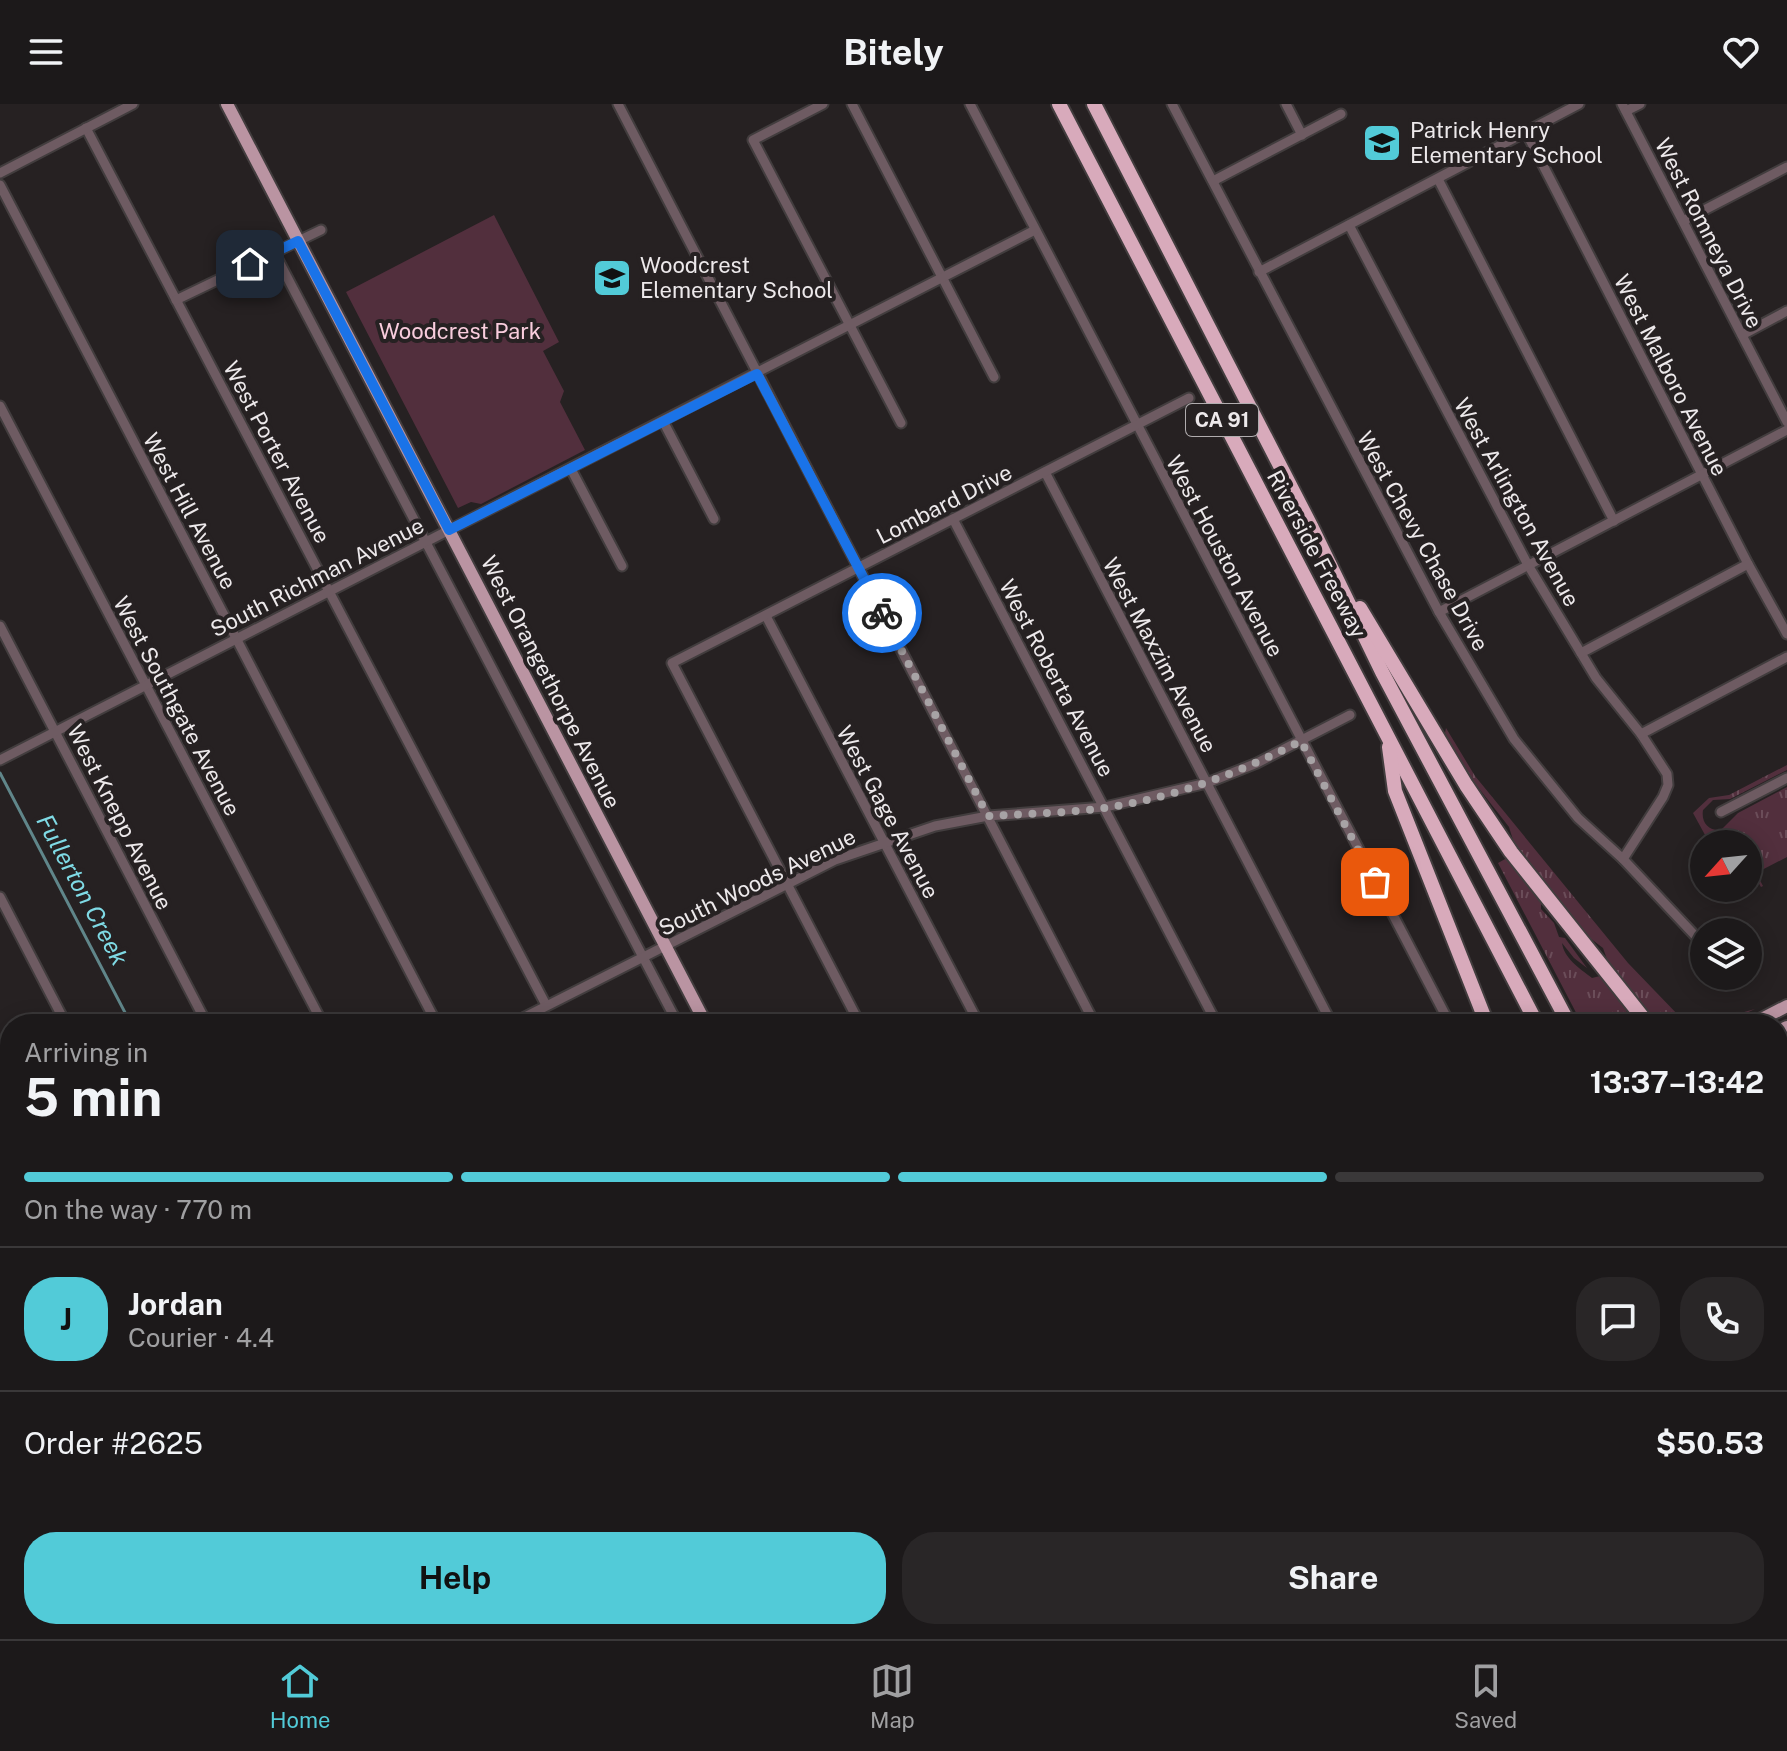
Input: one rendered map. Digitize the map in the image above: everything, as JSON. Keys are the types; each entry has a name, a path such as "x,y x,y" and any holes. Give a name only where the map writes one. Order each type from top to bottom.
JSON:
{"highway":[{"name":"Riverside Freeway","path":"1059,104 1532,1014"},
{"name":"Riverside Freeway","path":"1094,104 1312,528 1382,672 1564,1014"},
{"path":"1312,528 1466,785 1511,852 1640,1014"},
{"path":"1387,735 1395,791 1483,1014"}],"main road":[{"name":"West Orangethorpe Avenue","path":"227,104 701,1014"}],"street":[{"path":"1,171 133,104"},
{"path":"618,104 1090,1014"},
{"path":"823,104 753,140 901,423"},
{"path":"852,104 994,377"},
{"name":"West Houston Avenue","path":"970,104 1445,1014"},
{"name":"West Chevy Chase Drive","path":"1172,104 1439,612 1514,739 1578,818 1623,859 1690,930"},
{"path":"1286,104 1302,135"},
{"path":"1259,272 1579,104"},
{"path":"1624,108 1640,104"},
{"name":"West Romneya Drive","path":"1624,108 1787,422"},
{"path":"1213,181 1341,114"},
{"name":"West Porter Avenue","path":"86,128 546,1005"},
{"name":"West Malboro Avenue","path":"1526,132 1787,634"},
{"path":"1683,221 1787,167"},
{"path":"1438,179 1614,521"},
{"name":"West Hill Avenue","path":"0,185 432,1014"},
{"name":"West Arlington Avenue","path":"1349,225 1528,565 1596,678 1641,734 1667,774 1668,785 1623,859"},
{"path":"176,300 321,230"},
{"name":"South Richman Avenue","path":"3,759 1035,230"},
{"path":"274,252 673,1014"},
{"path":"1742,335 1787,311"},
{"name":"Lombard Drive","path":"787,884 672,663 1189,398"},
{"name":"West Southgate Avenue","path":"0,406 318,1014"},
{"path":"663,421 714,519"},
{"path":"1439,612 1787,430"},
{"path":"571,469 622,566"},
{"name":"West Maxzim Avenue","path":"1045,472 1327,1014"},
{"name":"West Roberta Avenue","path":"953,519 1212,1014"},
{"path":"1581,653 1748,564"},
{"name":"West Gage Avenue","path":"766,616 974,1014"},
{"name":"West Knepp Avenue","path":"0,626 202,1014"},
{"path":"1641,734 1787,657"},
{"name":"South Woods Avenue","path":"529,1014 835,860 935,826 988,816 1105,807 1207,783 1257,763 1350,715"},
{"path":"1721,812 1787,778"},
{"path":"787,884 855,1014"},
{"path":"0,897 61,1014"}],"green space":[{"name":"Woodcrest Park","path":"494,215 559,342 543,351 564,391 560,402 585,450 481,504 471,502 458,508 346,292"},
{"path":"1446,728 1475,776 1628,963 1677,1014 1649,1014 1608,962 1603,948 1586,935 1532,868 1514,843 1509,827 1470,777 1445,733"},
{"path":"1787,765 1787,770 1730,799 1713,800 1703,810 1703,818 1712,829 1721,830 1702,830 1693,813 1709,798 1729,795"},
{"path":"1787,787 1787,857 1762,870 1762,830 1721,830 1738,813"},
{"path":"1507,858 1541,902 1541,909 1554,923 1559,937 1565,938 1587,968 1562,943 1569,958 1592,978 1600,976 1627,1010 1626,1014 1577,1014 1498,863"}],"waterway":[{"name":"Fullerton Creek","path":"0,773 126,1014"}],"way so far":[{"path":"882,613 988,816 1105,807 1207,783 1301,741 1375,882"}],"place":[{"name":"Patrick Henry Elementary School","path":"1382,143"},
{"name":"Woodcrest Elementary School","path":"612,278"}],"route":[{"path":"250,264 298,241 449,530 757,374 882,613"}]}
